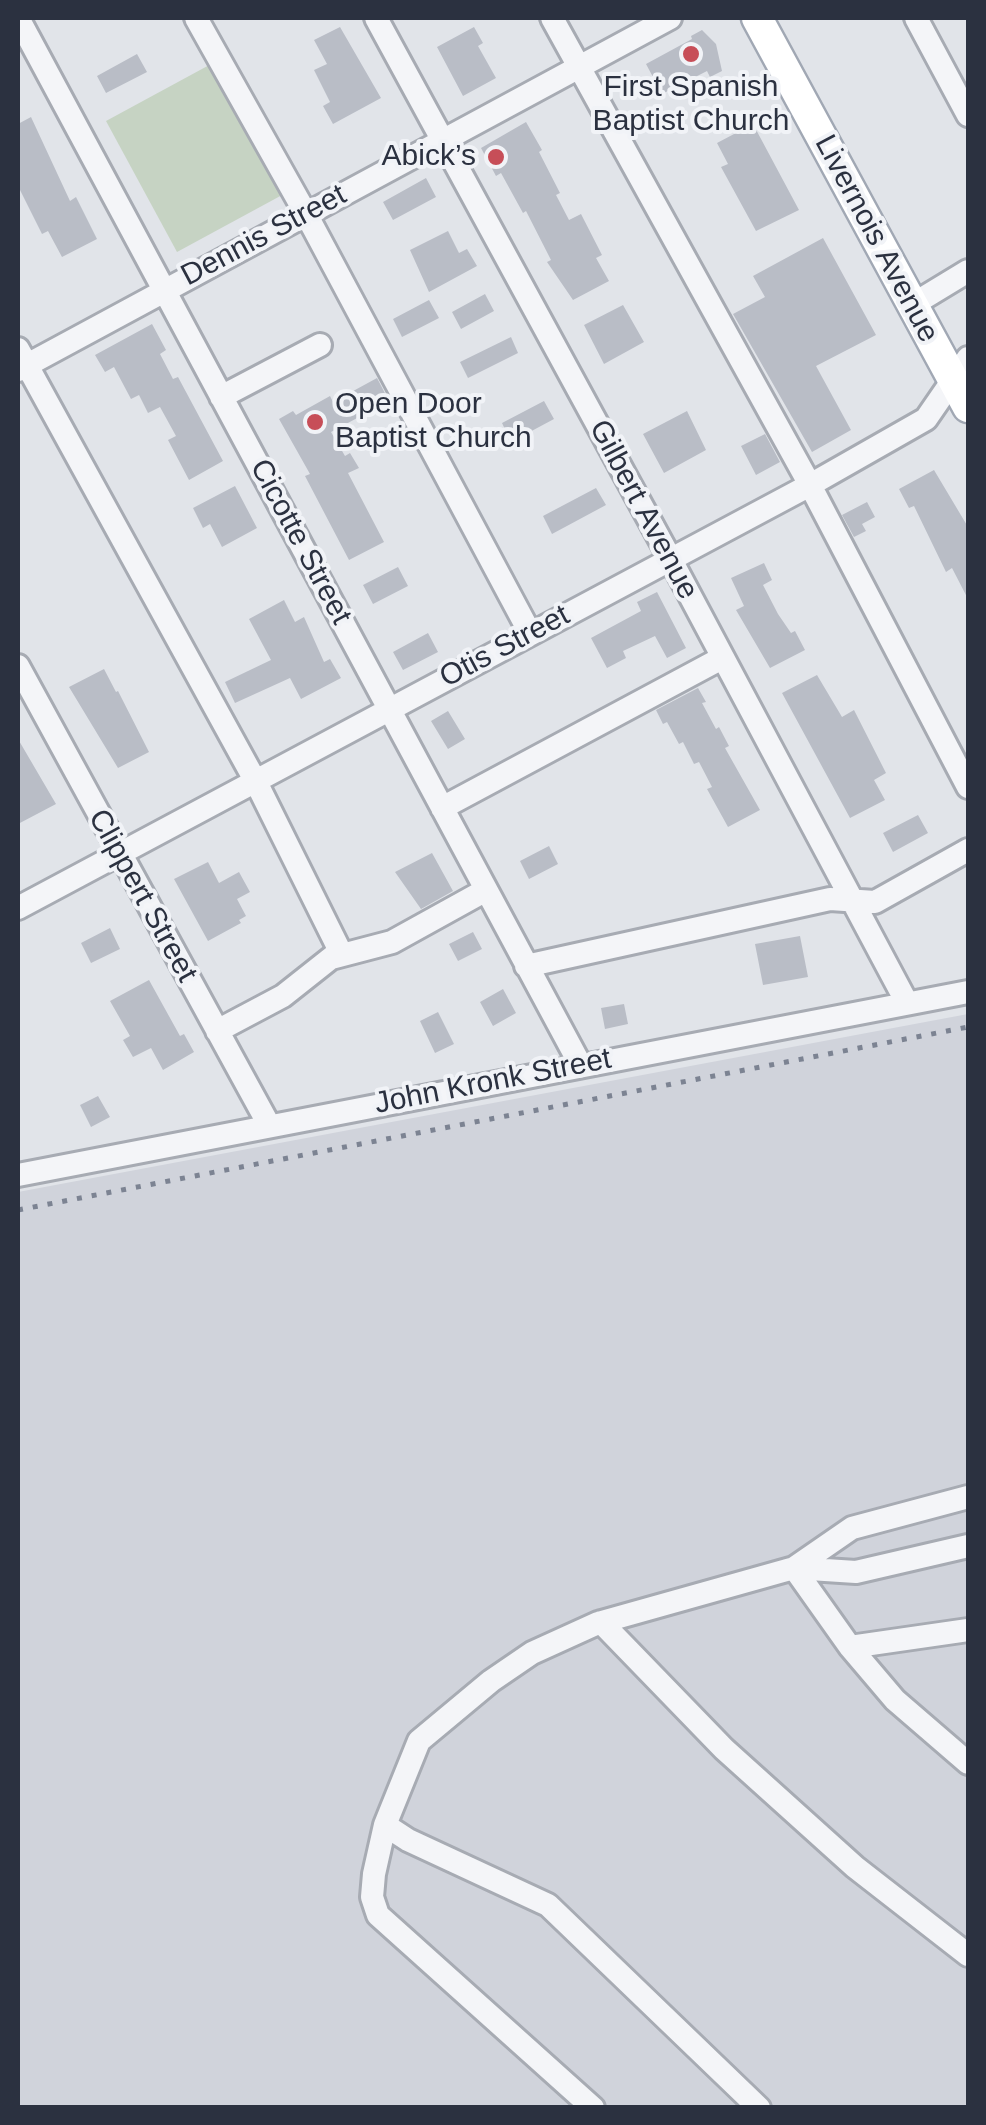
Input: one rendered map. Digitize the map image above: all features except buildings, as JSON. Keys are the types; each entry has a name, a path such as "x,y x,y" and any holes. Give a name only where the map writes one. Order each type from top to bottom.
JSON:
{"main road":[{"name":"Livernois Avenue","path":"757,18 912,304 963,384"}],"street":[{"name":"Cicotte Street","path":"18,18 581,1066"},
{"path":"196,18 306,214 530,634"},
{"name":"Gilbert Avenue","path":"376,18 908,1003"},
{"path":"552,18 810,485 968,787"},
{"name":"Dennis Street","path":"21,361 164,290 670,18"},
{"path":"916,18 968,115"},
{"path":"912,304 968,270"},
{"path":"222,396 320,345"},
{"path":"21,361 256,782 340,953"},
{"name":"Otis Street","path":"18,908 810,485 926,419 963,384"},
{"path":"442,808 722,658"},
{"name":"Clippert Street","path":"18,666 269,1125"},
{"path":"526,966 830,900 875,902 968,850"},
{"path":"217,1031 283,996 340,953 392,942 486,890"},
{"name":"John Kronk Street","path":"18,1175 968,992"},
{"path":"593,2108 378,1914 372,1897 385,1825 419,1741 491,1681 532,1653 601,1622 794,1568 852,1528 968,1497"},
{"path":"794,1568 856,1572 968,1546"},
{"path":"794,1568 850,1647 895,1700 968,1763"},
{"path":"601,1622 738,1762 854,1867 968,1955"},
{"path":"850,1647 968,1630"},
{"path":"385,1825 408,1840 548,1905 759,2108"}],"shaded area":[{"path":"968,1014 968,2107 18,2107 18,1192"}],"green space":[{"path":"213,63 284,194 177,252 106,121"}],"railway":[{"path":"18,1210 968,1027"}],"place":[{"name":"First Spanish Baptist Church","path":"691,54"},
{"name":"Abick’s","path":"496,157"},
{"name":"Open Door Baptist Church","path":"315,422"}]}
